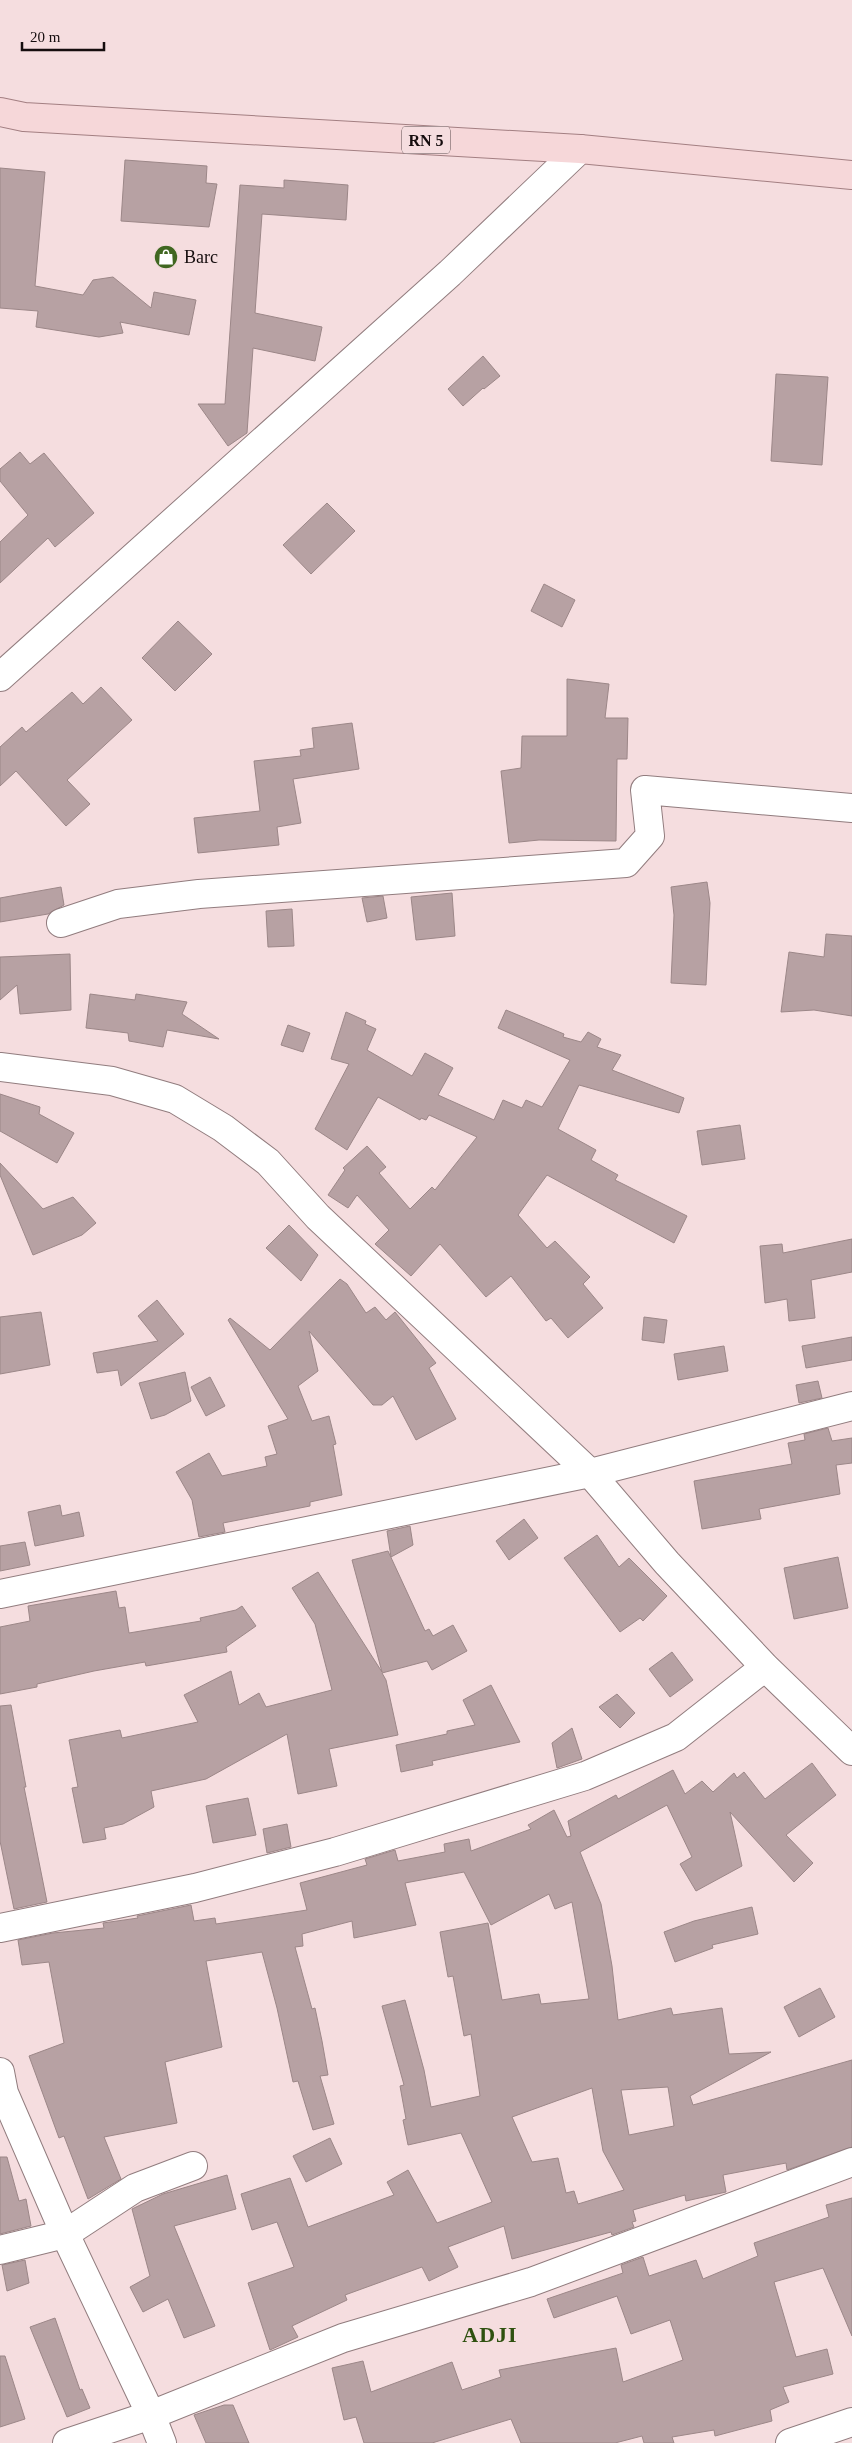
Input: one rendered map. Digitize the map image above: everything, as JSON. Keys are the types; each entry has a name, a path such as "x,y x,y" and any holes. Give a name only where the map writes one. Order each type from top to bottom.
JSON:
{"main road":[{"name":"RN 5","path":"0,112 24,116 580,149 852,175"}],"street":[{"path":"0,677 450,273 580,149"},
{"path":"61,923 118,904 199,894 626,863 650,836 646,790 852,808"},
{"path":"0,1067 121,1084 175,1099 223,1128 268,1162 318,1217 590,1472 667,1563 765,1667 852,1751"},
{"path":"0,1594 590,1472 852,1406"},
{"path":"0,1928 195,1888 335,1852 586,1776 676,1737 765,1667"},
{"path":"0,2072 4,2093 65,2234 151,2415 162,2443"},
{"path":"66,2443 151,2415 343,2338 531,2282 852,2162"},
{"path":"0,2250 65,2234 134,2188 193,2166"},
{"path":"790,2443 852,2422"}],"building":[{"path":"125,160 207,166 206,183 217,184 209,227 121,221"},
{"path":"0,168 45,172 35,286 83,295 93,280 113,277 151,308 154,292 196,300 189,335 120,322 123,333 99,337 36,327 38,311 0,308"},
{"path":"284,180 348,185 346,220 262,214 255,313 322,327 315,361 253,348 247,433 228,446 198,404 225,404 240,185 284,188"},
{"path":"483,356 500,376 463,406 448,389"},
{"path":"776,374 828,377 822,465 771,461"},
{"path":"20,452 30,464 44,453 94,513 55,547 48,538 0,583 0,542 28,515 0,481 0,469"},
{"path":"327,503 355,531 311,574 283,545"},
{"path":"544,584 575,600 562,627 531,611"},
{"path":"178,621 212,654 175,691 142,658"},
{"path":"567,679 609,684 605,718 628,718 627,759 617,759 616,841 539,840 509,843 501,771 521,768 522,736 567,736"},
{"path":"101,687 132,720 67,780 90,804 66,826 16,771 0,786 0,747 22,727 26,732 72,692 83,704"},
{"path":"352,723 359,769 293,779 301,823 277,827 279,845 198,853 194,818 260,811 254,761 301,756 300,750 314,748 312,728"},
{"path":"707,882 710,903 706,985 671,983 674,915 671,887"},
{"path":"61,887 64,905 48,914 0,922 0,898"},
{"path":"452,893 455,936 416,940 411,897"},
{"path":"383,896 387,918 367,922 362,898"},
{"path":"292,909 294,946 268,947 266,911"},
{"path":"826,934 852,936 852,1016 814,1010 781,1012 789,952 824,957"},
{"path":"70,954 71,1010 20,1014 17,985 0,1000 0,957"},
{"path":"90,994 135,1000 136,994 187,1002 182,1014 219,1039 167,1030 163,1047 129,1041 128,1033 86,1028"},
{"path":"506,1010 564,1034 563,1037 581,1042 588,1032 601,1039 597,1047 621,1055 612,1070 684,1098 679,1113 579,1085 558,1129 596,1150 591,1160 618,1175 615,1180 687,1216 674,1243 547,1175 518,1215 547,1248 555,1241 590,1277 583,1284 603,1308 568,1338 551,1318 546,1321 511,1276 486,1297 440,1244 411,1276 375,1244 389,1230 357,1195 348,1208 328,1195 345,1170 343,1168 367,1146 386,1167 379,1173 410,1209 432,1187 435,1190 477,1137 429,1115 426,1120 421,1118 420,1120 378,1097 347,1150 315,1129 349,1064 331,1059 346,1012 366,1021 365,1024 376,1029 367,1050 412,1076 425,1053 453,1068 438,1095 494,1120 503,1100 522,1108 526,1100 542,1107 570,1060 498,1028"},
{"path":"288,1025 310,1033 303,1052 281,1045"},
{"path":"0,1094 40,1107 39,1114 74,1133 57,1163 0,1131"},
{"path":"740,1125 745,1159 702,1165 697,1131"},
{"path":"0,1163 43,1209 73,1197 96,1223 82,1235 33,1255 0,1175"},
{"path":"289,1225 318,1255 301,1281 266,1248"},
{"path":"852,1239 852,1272 811,1280 815,1318 789,1321 787,1299 765,1303 760,1246 782,1244 783,1253"},
{"path":"340,1279 347,1284 366,1313 375,1307 386,1320 395,1312 436,1363 429,1368 456,1419 416,1440 393,1396 382,1405 373,1405 309,1331 318,1371 298,1386 312,1421 329,1416 336,1444 333,1445 342,1495 310,1502 310,1506 223,1523 225,1532 199,1537 192,1500 176,1472 209,1453 222,1476 267,1466 265,1457 277,1454 268,1426 288,1419 228,1320 230,1318 270,1350"},
{"path":"157,1300 184,1334 121,1386 118,1370 97,1373 93,1353 158,1341 138,1316"},
{"path":"41,1312 50,1365 0,1374 0,1317"},
{"path":"644,1317 667,1320 664,1343 642,1340"},
{"path":"852,1337 852,1360 806,1368 802,1346"},
{"path":"724,1346 728,1371 678,1380 674,1354"},
{"path":"185,1372 191,1401 165,1415 151,1419 139,1383"},
{"path":"210,1377 225,1406 206,1416 191,1387"},
{"path":"818,1381 822,1398 799,1403 796,1385"},
{"path":"828,1428 832,1441 852,1438 852,1463 836,1465 840,1494 759,1509 761,1519 702,1529 694,1481 792,1464 788,1443 805,1440 804,1434"},
{"path":"60,1505 62,1516 79,1512 84,1536 35,1546 28,1512"},
{"path":"524,1519 538,1538 509,1560 496,1541"},
{"path":"410,1526 413,1545 391,1557 387,1531"},
{"path":"597,1535 619,1567 629,1558 667,1596 643,1621 640,1618 620,1632 564,1558"},
{"path":"25,1542 30,1565 0,1571 0,1546"},
{"path":"388,1551 425,1631 429,1629 433,1636 453,1625 467,1651 432,1670 427,1661 382,1673 386,1680 398,1735 329,1749 337,1786 298,1794 287,1734 206,1779 151,1791 154,1807 123,1824 104,1828 106,1839 83,1843 72,1788 78,1787 69,1740 120,1730 122,1738 198,1722 184,1695 231,1671 239,1705 259,1693 266,1707 332,1690 315,1624 292,1588 318,1572 382,1672 352,1560"},
{"path":"838,1557 848,1608 794,1619 784,1568"},
{"path":"116,1591 119,1608 125,1607 129,1633 201,1621 200,1618 236,1610 242,1606 256,1626 226,1647 227,1652 146,1666 145,1662 94,1671 37,1684 37,1687 0,1694 0,1627 30,1621 28,1606"},
{"path":"672,1652 693,1680 670,1697 649,1669"},
{"path":"491,1685 520,1742 432,1761 433,1765 401,1772 396,1745 447,1734 447,1731 475,1725 463,1700"},
{"path":"617,1694 635,1713 620,1728 599,1707"},
{"path":"11,1705 26,1787 24,1787 47,1902 14,1909 0,1841 0,1706"},
{"path":"572,1728 582,1759 557,1768 552,1743"},
{"path":"812,1763 836,1795 786,1835 813,1863 794,1882 730,1812 742,1866 696,1891 680,1864 692,1857 667,1805 580,1852 601,1904 612,1966 618,2020 671,2008 673,2015 722,2008 729,2054 771,2052 690,2096 693,2105 852,2060 852,2147 787,2170 786,2163 723,2175 726,2192 686,2201 685,2195 633,2210 636,2221 632,2222 634,2227 612,2235 611,2232 512,2259 504,2226 448,2247 458,2267 429,2281 422,2267 345,2295 347,2300 292,2326 298,2337 270,2350 248,2283 294,2267 277,2222 252,2230 241,2194 290,2178 308,2227 394,2195 387,2182 408,2170 437,2223 492,2202 461,2133 408,2145 403,2120 406,2119 400,2086 404,2085 382,2006 405,2000 424,2070 431,2107 480,2096 471,2034 464,2036 453,1976 448,1977 440,1932 488,1923 502,2000 539,1994 541,2004 589,1999 572,1902 555,1909 549,1894 491,1925 464,1872 405,1883 416,1925 354,1938 352,1921 302,1934 303,1946 295,1947 312,2009 315,2008 328,2075 320,2076 334,2124 313,2130 298,2081 293,2082 277,2008 262,1952 206,1961 222,2047 165,2062 177,2123 104,2137 121,2179 88,2199 64,2136 59,2138 29,2056 64,2043 49,1962 22,1965 18,1940 53,1933 104,1928 103,1923 138,1918 137,1916 191,1905 194,1921 215,1918 216,1924 307,1910 300,1883 367,1865 365,1859 395,1850 398,1861 445,1852 444,1844 469,1839 471,1851 531,1829 528,1825 554,1810 567,1837 571,1836 568,1821 616,1795 618,1799 673,1770 685,1794 702,1781 713,1792 734,1773 737,1778 744,1772 765,1799","holes":["668,2087 674,2126 629,2135 621,2090","592,2088 603,2151 624,2190 578,2204 574,2191 566,2193 558,2158 532,2162 512,2117"]},
{"path":"248,1798 256,1835 213,1843 206,1806"},
{"path":"287,1824 291,1847 267,1853 263,1829"},
{"path":"752,1907 758,1934 712,1945 713,1948 675,1962 664,1932 694,1921"},
{"path":"820,1988 835,2017 799,2037 784,2007"},
{"path":"330,2138 342,2164 306,2182 293,2156"},
{"path":"0,2157 7,2157 19,2201 26,2199 31,2226 0,2234"},
{"path":"227,2175 236,2209 174,2226 215,2326 184,2338 168,2299 143,2312 130,2287 150,2276 132,2209 163,2194"},
{"path":"852,2198 852,2336 823,2268 774,2282 796,2357 827,2349 833,2374 783,2387 789,2402 770,2410 772,2421 715,2436 714,2430 672,2437 674,2443 644,2443 642,2436 615,2443 521,2443 511,2419 432,2443 364,2443 356,2417 344,2420 332,2368 363,2361 371,2392 452,2362 462,2390 501,2377 499,2370 616,2348 623,2382 683,2360 670,2320 631,2334 617,2296 554,2318 547,2299 623,2273 621,2265 643,2257 649,2276 696,2260 703,2279 758,2256 754,2243 829,2217 826,2205"},
{"path":"25,2260 29,2283 7,2291 2,2265"},
{"path":"55,2318 80,2390 82,2389 90,2408 67,2417 30,2327"},
{"path":"0,2356 5,2356 25,2419 0,2427"},
{"path":"224,2405 233,2405 249,2443 206,2443 194,2415"}],"place":[{"name":"Barc","path":"166,257"}],"district":[{"name":"ADJI","path":"490,2334"}]}
